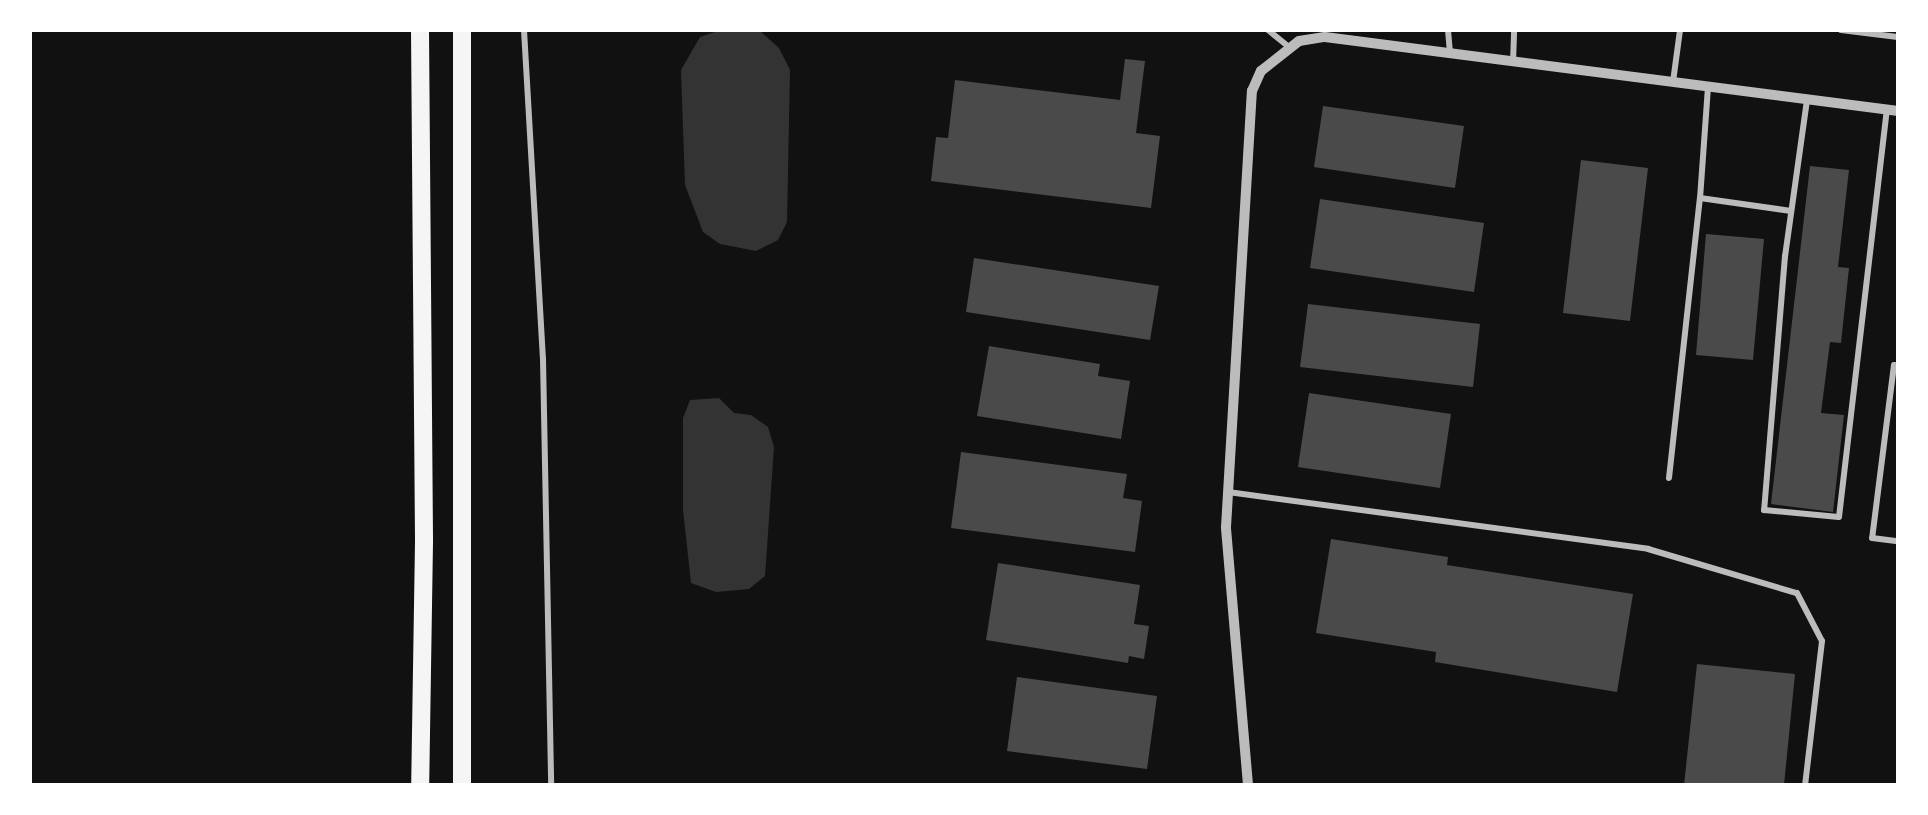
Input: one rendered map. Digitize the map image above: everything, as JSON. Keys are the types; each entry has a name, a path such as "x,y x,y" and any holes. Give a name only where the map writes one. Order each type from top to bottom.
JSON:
{"main road":[{"path":"420,30 420,785"},
{"path":"462,30 462,785"}],"street":[{"path":"1248,785 1226,527 1252,91 1261,71 1299,40 1325,37 1892,110"}],"lane":[{"path":"524,30 543,359 551,785"},
{"path":"1268,30 1289,47"},
{"path":"1448,30 1450,55"},
{"path":"1513,63 1514,30"},
{"path":"1673,83 1680,30"},
{"path":"1840,30 1898,38"},
{"path":"1669,478 1700,198 1708,87"},
{"path":"1807,100 1792,212 1764,510 1840,517 1892,110"},
{"path":"1700,198 1792,212"},
{"path":"1898,366 1894,365 1872,538 1898,541"},
{"path":"1228,492 1648,548 1797,593 1822,641 1805,785"}],"shaded area":[{"path":"721,30 759,30 779,48 790,70 787,222 778,240 756,251 720,244 703,232 685,185 681,70 700,37"},
{"path":"719,398 734,413 751,415 768,427 774,447 765,576 749,589 716,592 691,583 683,510 683,418 690,400"}],"building":[{"path":"1125,59 1145,61 1136,133 1160,136 1151,208 931,181 936,137 948,138 955,80 1120,100"},
{"path":"1323,106 1464,126 1455,188 1314,167"},
{"path":"1581,160 1648,168 1630,321 1563,313"},
{"path":"1810,166 1849,170 1838,267 1849,268 1841,343 1830,342 1821,413 1844,415 1833,512 1771,504"},
{"path":"1320,199 1484,223 1474,292 1310,268"},
{"path":"1706,234 1764,239 1753,360 1696,355"},
{"path":"974,258 1159,286 1150,340 966,312"},
{"path":"1308,304 1480,324 1473,387 1300,367"},
{"path":"989,346 1100,364 1098,376 1130,381 1121,439 977,416"},
{"path":"1309,393 1451,414 1440,488 1298,467"},
{"path":"961,452 1127,474 1123,498 1142,501 1135,552 951,528"},
{"path":"1331,539 1448,557 1447,565 1633,594 1617,692 1435,662 1436,652 1316,633"},
{"path":"998,563 1140,585 1134,624 1149,626 1144,659 1129,656 1128,663 986,640"},
{"path":"1697,664 1795,674 1784,785 1684,785"},
{"path":"1017,677 1157,696 1147,769 1007,751"}]}
